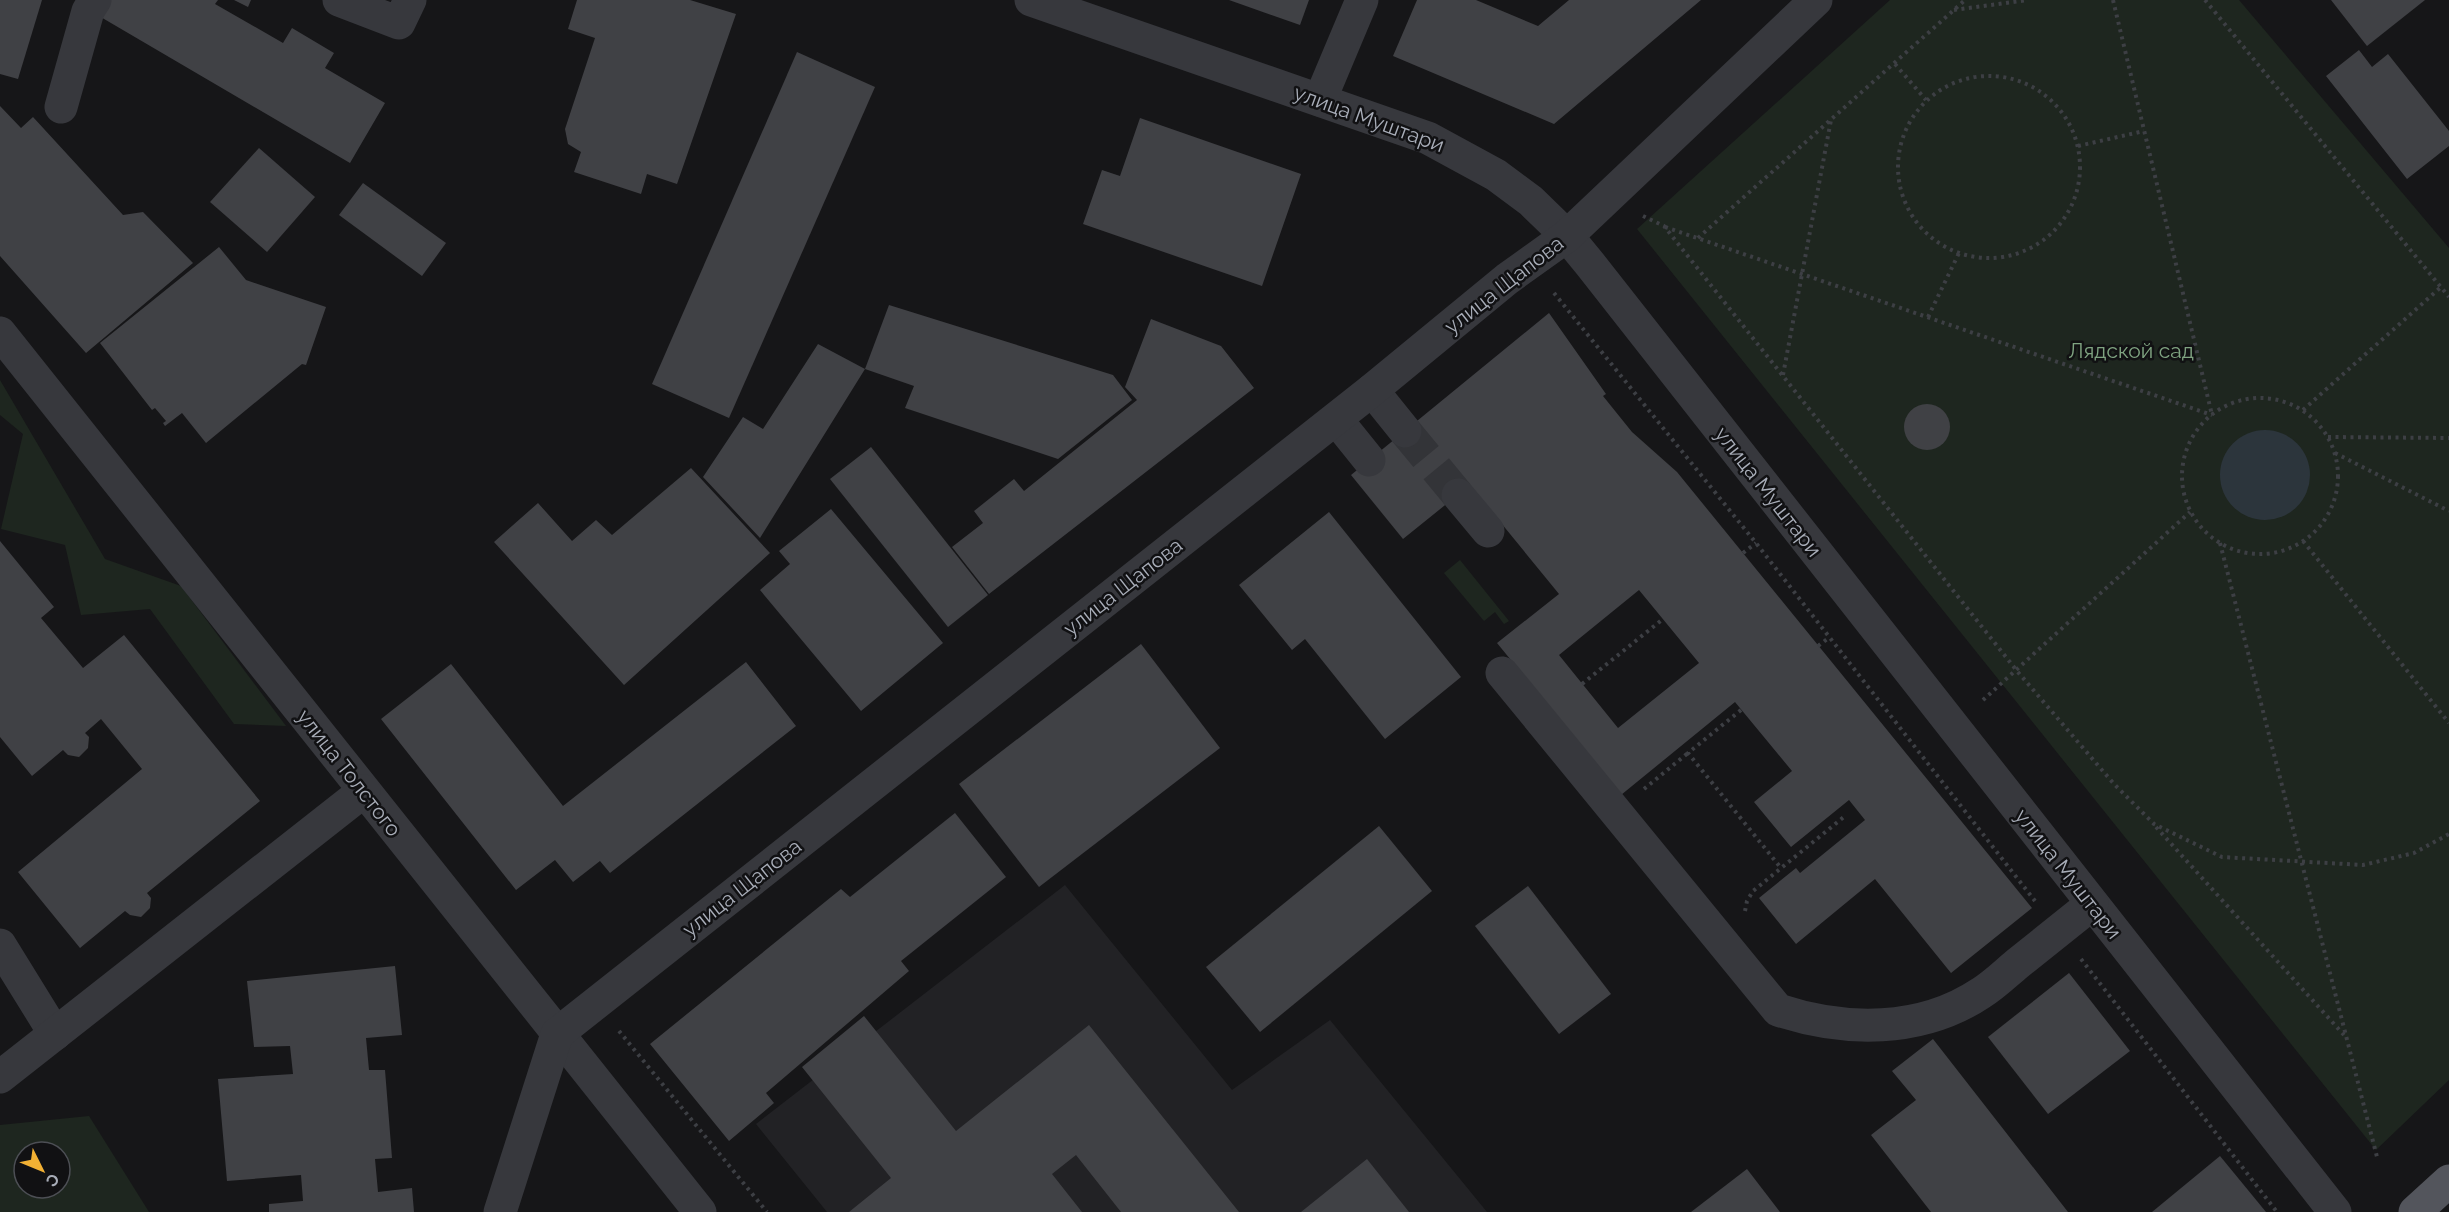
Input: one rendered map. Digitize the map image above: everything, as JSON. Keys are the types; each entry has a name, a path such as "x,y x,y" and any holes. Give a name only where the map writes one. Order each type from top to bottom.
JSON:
{"main road":[{"path":"2415,1212 2449,1181"}],"street":[{"path":"61,107 88,11 95,0"},
{"path":"339,0 399,24 410,0"},
{"name":"улица Муштари","path":"1031,0 1428,138 1496,175 1531,201 1567,236 2335,1212"},
{"path":"1320,100 1362,0"},
{"name":"улица Щапова","path":"557,1034 1336,419 1507,279 1567,236 1816,0"},
{"name":"улица Толстого","path":"0,333 700,1212"},
{"path":"1372,390 1405,431"},
{"path":"1336,419 1369,460"},
{"path":"1458,495 1488,531"},
{"path":"1502,673 1778,1010 1832,1024 1864,1026 1894,1024 1924,1018 1952,1008 1981,993 2092,904"},
{"path":"0,1077 364,791"},
{"path":"0,945 55,1034"},
{"path":"500,1212 557,1034"}],"path":[{"path":"1698,238 1965,0"},
{"path":"1954,10 2028,0"},
{"path":"2113,0 2212,415"},
{"path":"2205,0 2449,297"},
{"path":"1895,64 1926,100"},
{"path":"1975,76 2002,76 2028,84 2051,99 2068,121 2078,146 2080,174 2074,201 2060,225 2039,243 2014,255 1986,258 1959,253 1936,241 1917,222 1904,199 1898,173 1900,146 1910,122 1926,100 1949,85 1975,76"},
{"path":"1783,376 1831,119"},
{"path":"2078,146 2144,131"},
{"path":"1640,214 1664,226 1698,238 2212,415"},
{"path":"1664,226 2017,671 2114,784 2154,824 2345,1037"},
{"path":"1928,317 1959,253"},
{"path":"2302,410 2441,287"},
{"path":"1554,293 1830,637 2277,1212"},
{"path":"2266,398 2285,402 2302,410 2313,418 2328,437 2335,453 2338,478 2333,502 2322,524 2303,541 2283,550 2262,554 2240,552 2220,543 2203,530 2190,512 2183,491 2182,470 2187,449 2196,430 2228,404 2246,399 2266,398"},
{"path":"2328,437 2449,438"},
{"path":"2335,453 2449,511"},
{"path":"1983,700 2190,512"},
{"path":"2303,541 2449,723"},
{"path":"1743,554 1756,543"},
{"path":"2220,543 2376,1157"},
{"path":"1582,684 1663,619"},
{"path":"1818,646 1830,637"},
{"path":"1616,813 1741,710"},
{"path":"1688,753 1781,868"},
{"path":"1748,922 1745,910 1753,891 1845,816"},
{"path":"2154,824 2222,857 2363,865 2414,853 2449,834"},
{"path":"617,1028 767,1212"}],"shaded area":[{"path":"2265,430 2282,434 2297,443 2306,458 2310,475 2306,492 2297,507 2282,516 2265,520 2248,516 2233,507 2224,492 2220,475 2224,458 2233,443 2248,434"},
{"path":"1065,885 1232,1090 1330,1020 1487,1212 827,1212 756,1124"}],"green space":[{"name":"Лядской сад","path":"1890,0 2239,0 2449,248 2449,1080 2376,1150 1637,229"},
{"path":"0,380 105,559 181,586 286,726 234,724 150,609 81,615 65,545 1,529 23,434 0,415"},
{"path":"1460,560 1509,621 1504,624 1495,612 1484,621 1444,573"},
{"path":"89,1116 149,1212 0,1212 0,1125"}],"building":[{"path":"0,0 42,0 18,79 0,74"},
{"path":"108,0 218,0 215,4 283,43 292,28 334,53 325,68 385,103 350,163 99,16"},
{"path":"234,0 251,0 248,7"},
{"path":"577,0 690,0 736,14 677,184 647,174 641,194 574,172 581,152 568,144 565,129 595,38 568,29"},
{"path":"1229,0 1309,0 1300,25"},
{"path":"1417,0 1476,0 1538,26 1569,0 1701,0 1554,124 1393,56"},
{"path":"2331,0 2425,0 2367,46"},
{"path":"2359,50 2372,67 2388,54 2449,131 2449,146 2407,179 2326,76"},
{"path":"797,52 875,87 729,418 652,384"},
{"path":"0,106 21,128 33,117 123,215 143,212 193,263 86,353 0,256"},
{"path":"1140,118 1301,174 1262,286 1083,224 1102,170 1120,176"},
{"path":"259,148 315,197 267,252 210,202"},
{"path":"363,183 446,243 422,276 339,215"},
{"path":"219,247 246,280 326,307 306,365 302,364 206,443 182,413 165,426 163,423 166,421 155,408 152,410 100,343"},
{"path":"889,305 1113,375 1132,400 1058,459 905,408 914,386 865,369"},
{"path":"1549,313 1606,394 1603,396 1632,432 1677,472 2032,908 1951,973 1875,879 1796,944 1759,898 1796,868 1800,873 1865,820 1849,800 1791,847 1754,802 1792,771 1735,702 1621,795 1497,643 1559,594 1470,485 1403,539 1351,475","holes":["1639,590 1699,663 1618,728 1559,655"]},
{"path":"1151,319 1221,346 1254,388 989,594 952,547 983,523 974,511 1014,479 1024,491 1137,400 1125,387"},
{"path":"818,344 865,369 760,538 703,477 743,417 763,429"},
{"path":"1927,404 1943,411 1950,427 1943,443 1927,450 1911,443 1904,427 1911,411"},
{"path":"871,447 988,595 948,627 830,479"},
{"path":"691,468 770,553 624,685 494,542 538,503 572,541 596,520 612,535"},
{"path":"831,509 943,643 861,711 760,590 790,564 779,551"},
{"path":"1329,512 1461,677 1385,739 1305,639 1292,650 1239,585"},
{"path":"0,541 54,607 41,618 83,668 124,635 260,801 147,893 151,898 150,908 141,917 130,915 125,911 80,948 18,872 142,769 101,719 85,733 89,737 88,748 79,757 68,755 63,750 32,776 0,737"},
{"path":"1141,644 1220,748 1039,887 959,784"},
{"path":"746,662 796,726 610,873 600,861 573,882 555,860 516,890 381,719 451,664 563,806"},
{"path":"955,813 1006,877 901,961 909,971 766,1093 774,1103 729,1141 650,1044 841,889 850,897"},
{"path":"1379,826 1432,891 1260,1032 1206,967"},
{"path":"1528,886 1611,994 1559,1034 1475,926"},
{"path":"395,966 402,1035 366,1038 369,1070 385,1070 392,1158 375,1159 378,1192 412,1188 414,1212 269,1212 269,1204 303,1201 301,1175 227,1181 218,1079 293,1074 290,1046 254,1047 247,981"},
{"path":"2069,973 2130,1051 2048,1114 1988,1037"},
{"path":"864,1016 956,1131 1089,1025 1239,1212 1121,1212 1076,1155 1052,1174 1082,1212 849,1212 891,1178 802,1067"},
{"path":"1933,1039 2068,1212 1931,1212 1871,1135 1916,1100 1892,1071"},
{"path":"2220,1156 2266,1212 2152,1212"},
{"path":"1367,1159 1409,1212 1301,1212"},
{"path":"1747,1169 1780,1212 1691,1212"}],"tunnel":[{"path":"1405,431 1458,495"}]}
